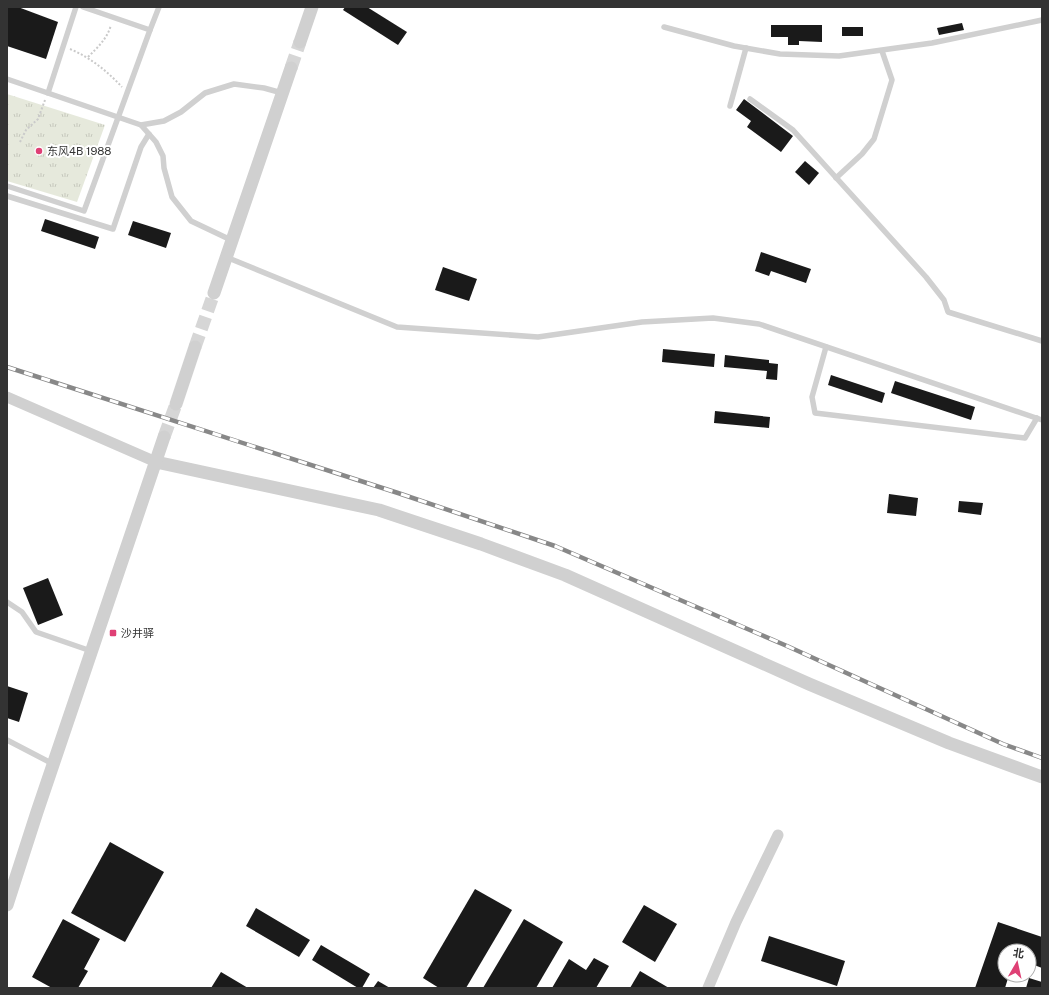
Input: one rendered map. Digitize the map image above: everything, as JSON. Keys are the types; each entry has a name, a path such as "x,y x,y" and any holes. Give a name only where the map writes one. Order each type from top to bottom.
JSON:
{"street":[{"path":"300,42 312,7"},
{"path":"214,294 291,68"},
{"path":"176,404 195,347"},
{"path":"7,397 156,462 379,510 481,544 565,575 809,684 942,740 1042,777"},
{"path":"7,905 53,764 164,437"},
{"path":"708,988 736,922 778,835"}],"lane":[{"path":"48,93 76,7"},
{"path":"83,7 150,30"},
{"path":"7,186 84,211 126,91 159,7"},
{"path":"664,27 746,48 780,54 839,56 932,43 1042,20"},
{"path":"730,106 746,48"},
{"path":"836,178 862,154 874,139 892,80 882,50"},
{"path":"7,78 141,125 164,121 181,112 205,93 234,84 264,88 282,93"},
{"path":"750,99 793,130 926,277 944,300 948,312 1042,341"},
{"path":"141,125 156,142 163,156 164,168 172,197 191,221 232,240"},
{"path":"7,196 113,229 141,147 149,134"},
{"path":"226,257 397,326 538,337 642,322 713,318 759,324 1040,419 1025,438 815,413 812,397 826,347"},
{"path":"7,602 22,612 36,632 91,651"},
{"path":"7,740 53,764"}],"path":[{"path":"88,57 106,38 113,18"},
{"path":"63,46 88,57 112,76 126,91"},
{"path":"20,142 26,130 38,119 48,93"}],"green space":[{"path":"7,94 105,125 77,202 7,181"}],"building":[{"path":"7,7 18,7 58,22 46,59 7,46"},
{"path":"345,7 367,7 407,32 398,45 343,10"},
{"path":"962,23 964,30 939,35 937,28"},
{"path":"771,25 822,25 822,42 799,41 799,45 788,45 788,37 771,37"},
{"path":"842,27 863,27 863,36 842,36"},
{"path":"744,99 793,136 781,152 747,127 751,121 736,110"},
{"path":"805,161 819,173 809,185 795,172"},
{"path":"45,219 99,237 95,249 41,231"},
{"path":"133,221 171,233 166,248 128,235"},
{"path":"761,252 811,269 806,283 771,271 769,276 755,271"},
{"path":"443,267 477,279 469,301 435,290"},
{"path":"663,349 715,354 714,367 662,362"},
{"path":"725,355 769,360 769,363 778,364 777,380 766,379 767,371 724,367"},
{"path":"831,375 885,393 882,403 828,385"},
{"path":"895,381 975,407 971,420 891,393"},
{"path":"715,411 770,417 769,428 714,423"},
{"path":"889,494 918,498 916,516 887,513"},
{"path":"959,501 983,503 981,515 958,512"},
{"path":"48,578 63,615 38,625 23,588"},
{"path":"7,686 28,693 19,722 7,718"},
{"path":"110,842 164,872 125,942 71,913"},
{"path":"475,889 512,910 466,988 439,988 423,978"},
{"path":"644,905 677,924 655,962 622,942"},
{"path":"256,908 310,940 299,957 246,926"},
{"path":"63,919 100,939 84,969 88,971 78,988 52,988 32,977"},
{"path":"524,919 563,942 536,988 483,988"},
{"path":"998,922 1042,937 1042,968 1037,966 1037,943 997,943 997,983 1007,983 1005,988 975,988"},
{"path":"769,936 845,961 837,986 761,961"},
{"path":"321,945 370,974 362,988 358,988 312,960"},
{"path":"594,958 609,966 596,988 552,988 569,959 586,970"},
{"path":"640,971 669,988 630,988"},
{"path":"221,972 248,988 211,988"},
{"path":"1037,980 1042,982 1042,988 1026,988 1028,983 1037,983"},
{"path":"378,981 390,988 373,988"}],"tunnel":[{"path":"291,68 300,42"},
{"path":"195,347 214,293"},
{"path":"164,437 176,404"}],"railway":[{"path":"7,367 398,493 555,546 787,646 1003,744 1042,758"}],"place":[{"name":"东风4B 1988","path":"39,151"},
{"name":"沙井驿","path":"113,633"}]}
